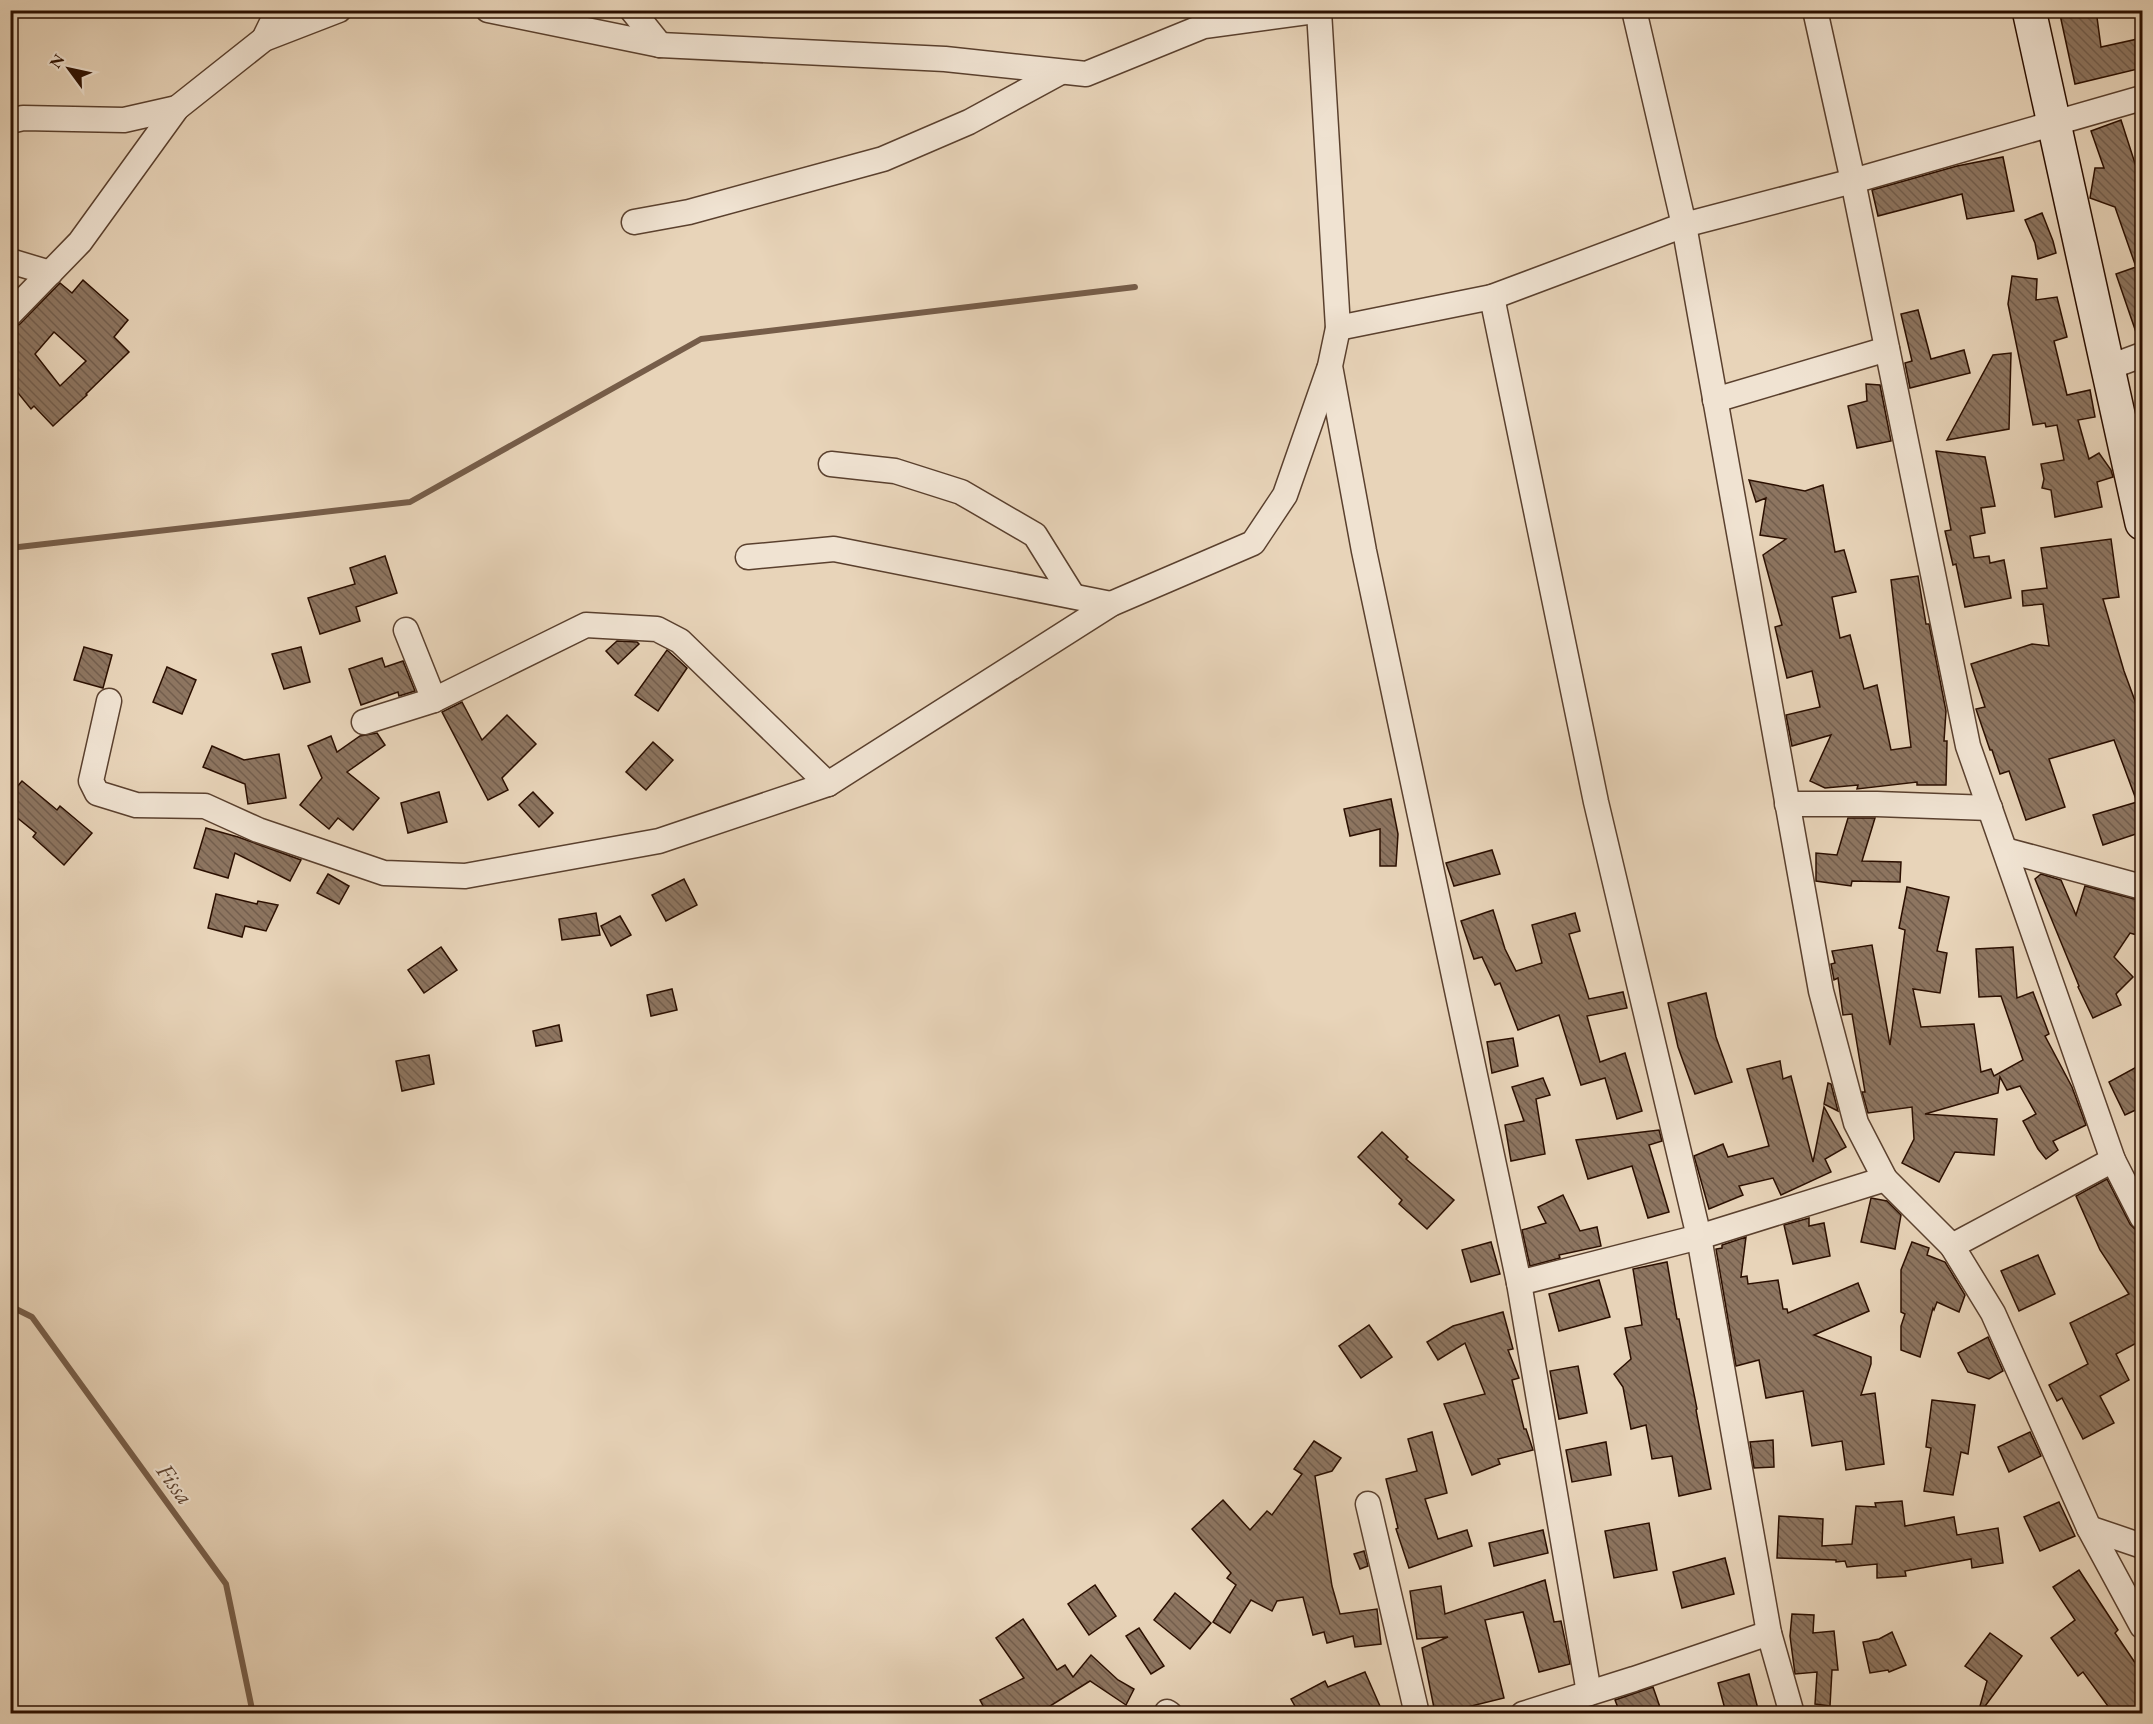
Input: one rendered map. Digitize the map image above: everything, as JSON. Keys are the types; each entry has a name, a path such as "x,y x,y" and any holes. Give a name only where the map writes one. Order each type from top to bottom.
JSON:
{"main road":[{"path":"2029,10 2052,123 2142,523"}],"street":[{"path":"264,39 278,10"},
{"path":"10,314 80,242 177,108 264,39 339,10"},
{"path":"110,701 91,781 97,793 136,805 205,806 258,830 384,873 465,876 659,840 828,784 1111,604 1253,543 1285,495 1330,366 1338,328 1320,11 1195,18 1086,74 945,58 660,45 488,10"},
{"path":"632,10 660,45"},
{"path":"1634,10 1684,225 1823,1002 1856,1123 1885,1179 1952,1246 1993,1313 2089,1528 2142,1626"},
{"path":"1815,10 1853,181 1968,746 2113,1160 2142,1217"},
{"path":"634,222 689,212 883,159 969,122 1061,72"},
{"path":"1338,328 1492,297 1684,225 1853,181 2142,98"},
{"path":"10,121 23,118 124,120 177,108"},
{"path":"10,261 50,273"},
{"path":"1492,297 1596,802 1699,1237 1769,1633 1792,1713"},
{"path":"1715,400 1887,349"},
{"path":"2107,368 2142,355"},
{"path":"1330,366 1366,563 1519,1283 1586,1701"},
{"path":"831,464 895,471 961,492 1035,535 1073,597"},
{"path":"748,556 834,549 1111,604"},
{"path":"364,723 434,700 586,625 657,629 680,641 828,784"},
{"path":"406,630 434,700"},
{"path":"1787,804 1990,808"},
{"path":"2005,850 2142,887"},
{"path":"1952,1246 2113,1160"},
{"path":"1519,1283 1699,1237 1885,1179"},
{"path":"1368,1504 1417,1713"},
{"path":"2089,1528 2142,1546"},
{"path":"1523,1713 1586,1701 1769,1633"}],"building":[{"path":"2059,10 2096,10 2101,47 2142,38 2142,68 2075,84"},
{"path":"2121,120 2142,185 2142,341 2139,341 2116,274 2136,267 2115,207 2090,198 2095,168 2104,168 2091,131"},
{"path":"2003,157 2014,211 1967,219 1962,194 1878,216 1872,190 1957,166"},
{"path":"2042,213 2056,253 2038,259 2035,243 2025,220"},
{"path":"2012,276 2037,279 2036,300 2057,297 2067,337 2054,341 2067,395 2090,390 2095,417 2078,420 2089,459 2099,453 2113,477 2097,482 2102,507 2055,517 2051,490 2042,488 2044,479 2041,464 2064,460 2057,425 2046,427 2045,423 2033,425 2008,304"},
{"path":"83,280 128,320 114,337 129,352 53,426 34,406 31,409 10,383 10,329 20,324 60,283 72,293","holes":["54,332 86,361 60,386 35,354"]},
{"path":"1918,310 1931,359 1964,350 1970,373 1910,388 1905,363 1912,361 1901,314"},
{"path":"2011,353 2009,429 1947,440 1993,355"},
{"path":"1866,384 1880,385 1891,441 1857,448 1848,406 1867,401"},
{"path":"1936,451 1985,457 1995,506 1981,508 1985,533 1970,536 1974,558 1989,556 1990,563 2004,560 2011,598 1965,607 1956,564 1953,565 1945,531 1951,530"},
{"path":"1749,480 1805,491 1823,485 1835,552 1844,550 1856,592 1832,597 1840,638 1850,635 1864,689 1877,685 1891,750 1911,747 1891,580 1918,576 1926,624 1929,624 1946,711 1944,741 1947,741 1946,785 1917,785 1917,782 1857,789 1858,785 1825,788 1810,781 1831,735 1792,746 1786,715 1820,707 1812,671 1787,678 1775,627 1782,625 1763,555 1786,539 1760,535 1766,498 1756,502"},
{"path":"2111,539 2119,597 2103,599 2124,671 2142,720 2142,832 2103,845 2093,815 2137,802 2114,740 2049,759 2065,807 2026,820 2009,771 2000,774 1992,750 1990,750 1976,709 1985,707 1971,664 2032,644 2049,646 2043,604 2023,606 2022,591 2047,588 2041,548"},
{"path":"385,556 397,593 356,607 360,621 320,634 308,598 355,584 350,568"},
{"path":"617,641 639,644 618,664 606,651"},
{"path":"84,647 112,655 103,688 74,680"},
{"path":"301,647 310,682 284,689 272,654"},
{"path":"667,650 687,668 658,711 635,695"},
{"path":"382,658 385,667 403,661 415,691 399,696 398,692 361,705 349,669"},
{"path":"167,667 196,680 182,714 153,702"},
{"path":"462,702 482,740 507,715 536,744 502,778 508,790 488,800 442,712"},
{"path":"377,733 385,745 347,772 379,798 353,830 338,818 329,829 300,805 322,778 308,746 331,736 337,752 360,736"},
{"path":"653,742 673,760 646,790 626,772"},
{"path":"212,746 244,760 279,754 286,798 248,804 245,784 203,767"},
{"path":"22,781 57,810 60,806 92,833 64,865 33,837 36,833 10,812 10,795"},
{"path":"439,792 447,822 408,833 401,803"},
{"path":"533,792 553,813 539,827 519,805"},
{"path":"1391,799 1398,834 1396,866 1380,866 1380,829 1350,836 1344,809"},
{"path":"1848,818 1875,818 1862,861 1901,862 1900,882 1852,881 1851,886 1816,881 1816,853 1837,855"},
{"path":"206,828 301,860 290,881 235,853 228,878 194,868"},
{"path":"1492,850 1500,874 1454,886 1446,863"},
{"path":"328,874 349,886 339,904 317,893"},
{"path":"2041,874 2061,880 2076,915 2085,886 2142,901 2142,918 2137,935 2130,933 2114,957 2133,977 2116,994 2121,1005 2093,1018 2078,987 2035,879"},
{"path":"684,879 697,905 666,921 652,895"},
{"path":"1907,887 1949,897 1937,951 1947,953 1940,993 1913,989 1921,1027 1974,1024 1981,1072 1991,1069 1994,1076 2023,1060 2001,996 1979,997 1976,949 2013,947 2017,998 2033,992 2049,1034 2045,1036 2072,1087 2086,1125 2053,1141 2058,1150 2046,1159 2023,1121 2036,1114 2020,1086 2007,1090 2000,1077 1998,1093 1925,1114 1997,1119 1994,1155 1955,1152 1939,1182 1902,1163 1914,1139 1912,1107 1868,1113 1862,1092 1865,1092 1852,1014 1843,1015 1838,978 1834,980 1831,964 1835,963 1832,951 1872,945 1890,1045 1905,930 1899,928"},
{"path":"216,894 257,904 258,901 278,905 266,931 245,926 242,937 208,928"},
{"path":"1493,910 1505,949 1516,971 1542,963 1532,925 1575,913 1580,931 1569,934 1589,999 1623,992 1627,1008 1587,1016 1600,1062 1625,1053 1642,1111 1617,1119 1605,1078 1581,1085 1559,1015 1518,1030 1500,983 1495,985 1482,957 1474,959 1461,921"},
{"path":"596,913 600,935 562,940 559,919"},
{"path":"620,916 631,935 611,946 601,926"},
{"path":"441,947 457,970 424,993 408,970"},
{"path":"672,989 677,1010 651,1016 647,995"},
{"path":"1706,993 1716,1037 1732,1082 1695,1094 1678,1047 1668,1003"},
{"path":"559,1025 562,1041 536,1046 533,1031"},
{"path":"1513,1038 1518,1066 1492,1073 1487,1042"},
{"path":"429,1055 434,1084 402,1091 396,1061"},
{"path":"1780,1061 1783,1079 1791,1076 1813,1162 1824,1107 1846,1147 1825,1159 1831,1172 1781,1195 1773,1178 1739,1186 1743,1195 1709,1209 1694,1156 1723,1144 1728,1157 1769,1146 1747,1069"},
{"path":"2142,1064 2142,1107 2125,1115 2109,1082"},
{"path":"1543,1078 1550,1095 1536,1099 1545,1154 1511,1161 1505,1125 1524,1121 1512,1087"},
{"path":"1828,1083 1831,1084 1838,1111 1824,1104"},
{"path":"1659,1130 1662,1141 1649,1145 1669,1212 1648,1218 1632,1166 1588,1179 1576,1140"},
{"path":"1382,1132 1408,1157 1406,1159 1454,1200 1427,1229 1399,1204 1402,1200 1358,1157"},
{"path":"2107,1179 2130,1224 2142,1231 2142,1340 2116,1354 2129,1380 2100,1396 2114,1423 2083,1439 2062,1398 2057,1401 2049,1385 2088,1364 2070,1323 2129,1294 2100,1250 2076,1196"},
{"path":"1563,1195 1580,1231 1597,1227 1601,1246 1559,1255 1560,1258 1530,1266 1522,1230 1546,1223 1538,1207"},
{"path":"1871,1198 1887,1201 1901,1215 1895,1249 1861,1242"},
{"path":"1809,1218 1809,1226 1824,1223 1830,1256 1793,1264 1784,1225"},
{"path":"1746,1237 1741,1277 1747,1276 1748,1284 1778,1280 1783,1309 1787,1309 1788,1313 1858,1283 1869,1311 1814,1335 1871,1357 1861,1395 1875,1393 1884,1464 1846,1470 1842,1441 1812,1446 1803,1391 1766,1398 1759,1360 1736,1366 1716,1249"},
{"path":"1491,1242 1500,1274 1471,1282 1462,1250"},
{"path":"1912,1242 1929,1248 1927,1255 1945,1262 1965,1295 1959,1312 1937,1302 1934,1310 1933,1308 1920,1357 1901,1350 1901,1326 1905,1314 1901,1312 1901,1270"},
{"path":"2038,1255 2055,1294 2019,1311 2001,1271"},
{"path":"1667,1262 1711,1489 1679,1496 1672,1456 1652,1459 1646,1425 1631,1429 1623,1387 1614,1374 1631,1359 1625,1328 1642,1325 1633,1269"},
{"path":"1599,1280 1610,1317 1559,1331 1549,1294"},
{"path":"1503,1312 1513,1349 1508,1350 1519,1378 1512,1380 1524,1429 1526,1429 1533,1450 1498,1459 1500,1464 1472,1475 1444,1404 1485,1394 1465,1343 1438,1360 1427,1342 1453,1326"},
{"path":"1369,1325 1392,1357 1361,1378 1339,1346"},
{"path":"1988,1337 2003,1371 1989,1379 1968,1372 1958,1353"},
{"path":"1578,1366 1587,1413 1559,1419 1550,1371"},
{"path":"1932,1400 1975,1405 1968,1454 1961,1452 1953,1495 1924,1491 1931,1448 1926,1447"},
{"path":"1432,1432 1447,1493 1425,1499 1438,1539 1467,1530 1472,1546 1409,1568 1396,1529 1398,1528 1386,1479 1417,1471 1408,1439"},
{"path":"2030,1432 2041,1456 2009,1472 1998,1447"},
{"path":"1773,1440 1774,1467 1754,1468 1750,1442"},
{"path":"1314,1441 1341,1458 1332,1471 1315,1476 1332,1586 1340,1614 1377,1609 1381,1644 1355,1647 1353,1636 1327,1643 1324,1632 1313,1635 1303,1597 1277,1601 1272,1611 1251,1600 1230,1633 1213,1622 1236,1585 1227,1578 1231,1573 1192,1529 1223,1500 1250,1530 1267,1511 1272,1515 1302,1474 1294,1469"},
{"path":"1606,1442 1611,1475 1572,1482 1566,1450"},
{"path":"1902,1501 1905,1526 1954,1517 1957,1535 1998,1528 2003,1563 1972,1568 1971,1559 1905,1571 1906,1576 1877,1578 1877,1564 1847,1567 1845,1561 1777,1558 1779,1516 1823,1519 1822,1546 1852,1544 1856,1506 1876,1507 1875,1503"},
{"path":"2059,1502 2075,1536 2040,1551 2024,1517"},
{"path":"1649,1523 1657,1570 1614,1578 1605,1531"},
{"path":"1543,1530 1548,1553 1494,1566 1489,1543"},
{"path":"1364,1551 1368,1566 1360,1569 1354,1554"},
{"path":"1725,1558 1734,1594 1682,1608 1673,1572"},
{"path":"2079,1570 2118,1630 2115,1633 2142,1673 2142,1713 2113,1713 2083,1672 2078,1676 2051,1638 2075,1620 2053,1587"},
{"path":"1545,1580 1554,1622 1561,1621 1570,1664 1539,1672 1523,1612 1485,1620 1504,1698 1435,1713 1422,1648 1448,1637 1417,1639 1410,1591 1441,1586 1445,1614"},
{"path":"1095,1585 1116,1616 1089,1635 1068,1604"},
{"path":"1175,1593 1211,1623 1190,1649 1154,1620"},
{"path":"1792,1614 1814,1615 1813,1633 1834,1631 1838,1670 1832,1670 1830,1706 1815,1704 1817,1672 1795,1674 1790,1636"},
{"path":"1023,1619 1057,1670 1065,1665 1073,1677 1091,1655 1118,1680 1134,1689 1126,1705 1090,1681 1039,1713 987,1713 980,1700 1024,1678 996,1638"},
{"path":"1139,1628 1164,1666 1151,1674 1126,1636"},
{"path":"1892,1632 1906,1665 1889,1672 1888,1670 1870,1673 1863,1642 1879,1639"},
{"path":"1990,1633 2022,1656 1978,1713 1987,1681 1965,1666"},
{"path":"1365,1672 1383,1713 1299,1713 1291,1699 1325,1681 1328,1687"},
{"path":"1749,1674 1759,1713 1726,1713 1718,1683"},
{"path":"1653,1687 1662,1713 1620,1713 1615,1700"}],"waterway":[{"path":"10,548 410,502 701,339 1135,287"},
{"name":"Fissa","path":"10,1306 32,1317 226,1584 253,1714"}]}
